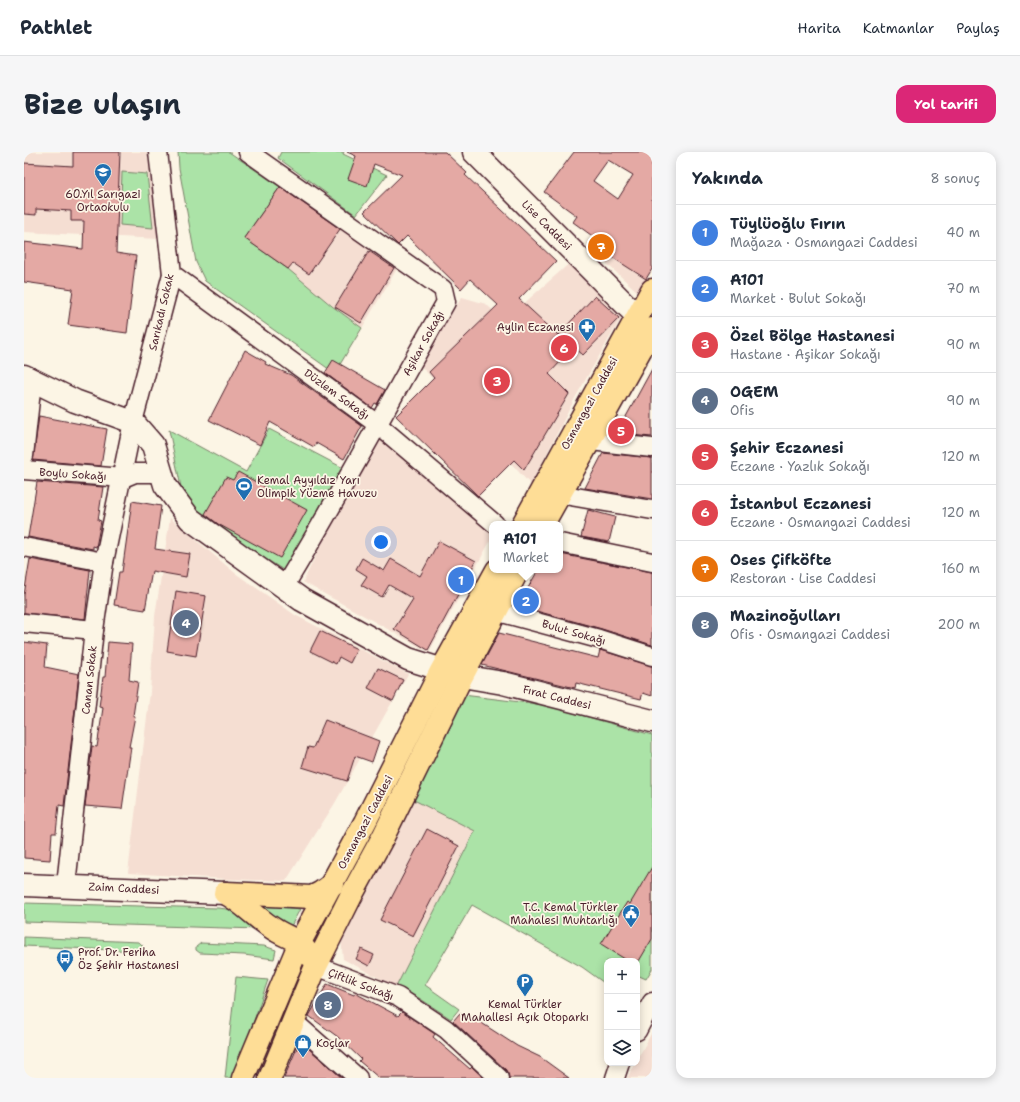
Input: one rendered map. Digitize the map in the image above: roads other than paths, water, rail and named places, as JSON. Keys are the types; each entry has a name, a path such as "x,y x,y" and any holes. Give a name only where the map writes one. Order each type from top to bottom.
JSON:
{"main road":[{"name":"Lise Caddesi","path":"474,152 647,324"},
{"name":"Osmangazi Caddesi","path":"526,521 551,493 591,441 647,324 652,290"},
{"name":"Osmangazi Caddesi","path":"544,521 551,493 647,324"},
{"path":"28,379 75,401 133,422"},
{"name":"Fırat Caddesi","path":"133,422 153,445 160,473 165,485 190,519 302,600 408,659 462,676 503,683 652,721"},
{"name":"Osmangazi Caddesi","path":"243,1078 293,962 300,942 333,884 426,704 441,670 495,573"},
{"name":"Osmangazi Caddesi","path":"270,1078 316,966 351,896 383,837 495,611 516,573"},
{"name":"Zaim Caddesi","path":"24,884 225,893"},
{"path":"225,893 312,897 333,884"},
{"path":"225,893 239,900 277,931 300,942 316,966"},
{"path":"293,962 316,966"}],"street":[{"name":"Sarıkadı Sokak","path":"133,422 172,274 158,152"},
{"name":"Aşikar Sokağı","path":"260,155 443,289 446,302 339,495 284,587"},
{"name":"Düzlem Sokağı","path":"172,274 377,424 491,521"},
{"path":"24,456 28,379"},
{"name":"Canan Sokak","path":"66,885 94,630 104,562 123,478 133,422"},
{"path":"591,441 652,448"},
{"name":"Boylu Sokağı","path":"24,470 123,478"},
{"path":"123,478 135,473 160,473"},
{"path":"551,493 652,510"},
{"path":"563,544 652,562"},
{"path":"24,547 104,562"},
{"name":"Bulut Sokağı","path":"495,611 599,639 652,656"},
{"path":"24,623 94,630"},
{"name":"Çiftlik Sokağı","path":"316,966 398,997 446,1029 498,1078"},
{"path":"638,1030 652,1002"},
{"path":"293,1021 358,1078"},
{"path":"615,1078 619,1066"}],"place":[{"name":"60.Yıl Sarıgazi Ortaokulu","path":"103,187"},
{"name":"Oses Çifköfte","path":"601,247"},
{"name":"Aylin Eczanesi","path":"587,342"},
{"name":"İstanbul Eczanesi","path":"564,348"},
{"name":"Özel Bölge Hastanesi","path":"497,381"},
{"name":"Şehir Eczanesi","path":"621,431"},
{"name":"Kemal Ayyıldız Yarı Olimpik Yüzme Havuzu","path":"244,501"},
{"name":"Tüylüoğlu Fırın","path":"461,580"},
{"name":"A101","path":"526,601"},
{"name":"OGEM","path":"186,623"},
{"name":"T.C. Kemal Türkler Mahalesi Muhtarlığı","path":"631,928"},
{"name":"Prof. Dr. Feriha Öz Şehir Hastanesi","path":"65,973"},
{"name":"Kemal Türkler Mahallesi Açık Otoparkı","path":"525,997"},
{"name":"Mazinoğulları","path":"328,1005"},
{"name":"Koçlar","path":"303,1058"}]}
